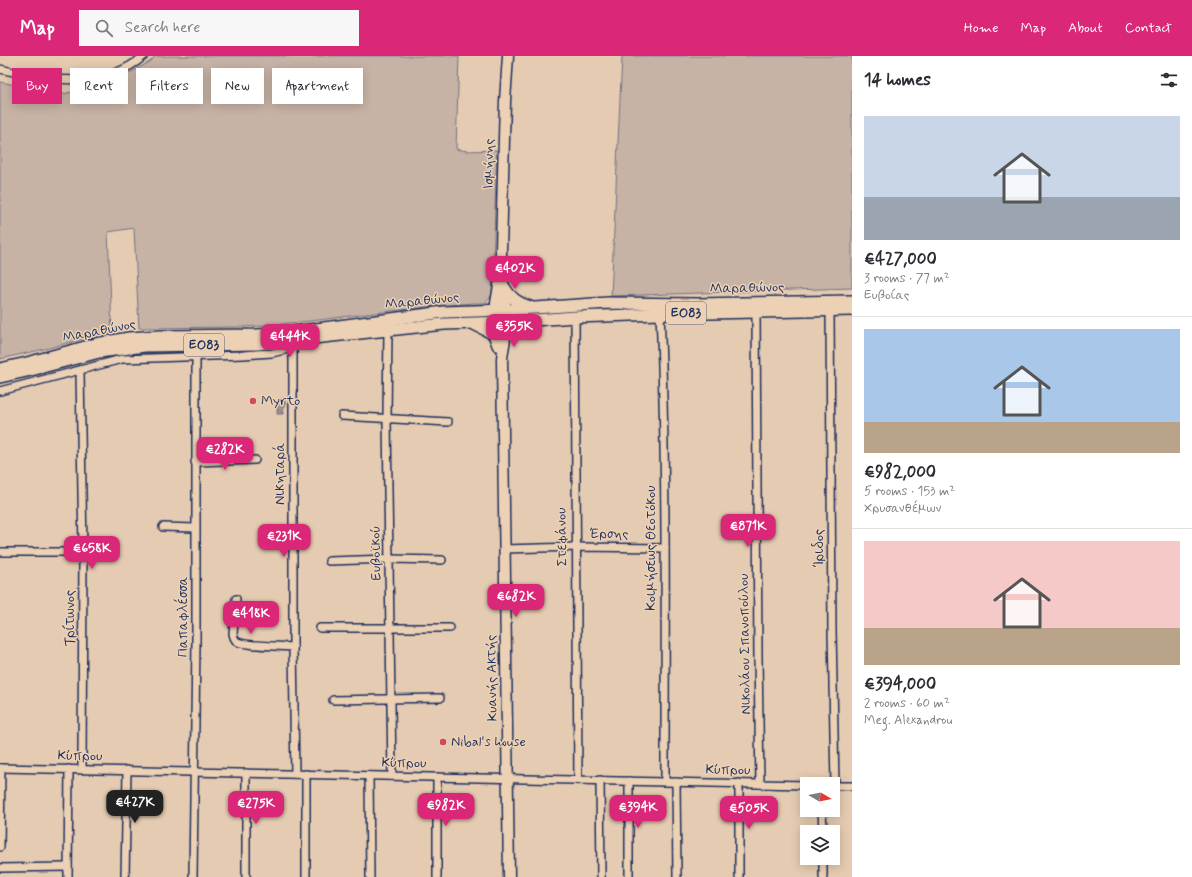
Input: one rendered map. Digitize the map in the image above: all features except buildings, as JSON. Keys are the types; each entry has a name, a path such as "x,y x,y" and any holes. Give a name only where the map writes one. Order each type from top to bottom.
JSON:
{"main road":[{"path":"504,287 512,299 532,308"},
{"name":"Μαραθώνος","path":"0,369 96,344 129,338 161,336 258,335 294,332 444,312 608,303 698,304 852,301"},
{"name":"Μαραθώνος","path":"0,377 99,352 130,347 161,345 257,344 444,324 575,317 852,310"},
{"path":"468,323 494,334 498,345"}],"street":[{"path":"0,69 54,80 89,79 125,68 144,56"},
{"name":"Ισμήνης","path":"501,273 500,250 504,101 508,56"},
{"path":"501,273 504,287 501,310"},
{"path":"501,273 498,287 502,322"},
{"name":"Ίριδος","path":"830,310 834,777"},
{"name":"Νικολάου Σπανοπούλου","path":"756,312 760,784"},
{"name":"Κοιμήσεως Θεοτόκου","path":"660,314 663,365 665,548 665,782"},
{"name":"Στεφάνου","path":"575,317 575,547 578,780"},
{"name":"Κυανής Ακτής","path":"502,322 498,345 502,359"},
{"name":"Κυανής Ακτής","path":"502,322 509,877"},
{"name":"Ευβοϊκού","path":"388,330 387,419 392,776"},
{"path":"0,391 122,359 272,353 288,349 292,341"},
{"name":"Νικηταρά","path":"292,341 295,774"},
{"name":"Παπαφλέσσα","path":"194,877 196,356"},
{"name":"Τρίτωνος","path":"80,371 83,552 82,770"},
{"path":"342,416 448,422"},
{"path":"195,462 255,460"},
{"path":"163,527 195,528"},
{"name":"Έρσης","path":"504,549 575,547 665,548"},
{"path":"0,552 83,552"},
{"path":"329,561 389,559 442,560"},
{"path":"236,599 233,634 234,639 238,642 247,644 293,647"},
{"path":"320,628 450,628"},
{"path":"333,700 440,698"},
{"path":"0,847 1,768"},
{"name":"Κύπρου","path":"1,768 800,785"},
{"path":"68,877 69,769"},
{"path":"125,877 127,770"},
{"path":"246,773 246,877"},
{"path":"306,774 306,877"},
{"path":"369,776 370,877"},
{"path":"437,777 437,877"},
{"path":"600,780 601,877"},
{"path":"628,781 629,877"},
{"path":"676,782 677,877"},
{"path":"739,784 739,877"},
{"path":"840,786 852,786"},
{"path":"823,865 823,877"},
{"path":"0,868 68,867"}],"shaded area":[{"path":"155,56 459,56 456,149 467,151 497,150 492,294 490,298 484,303 436,306 262,326 139,328 134,228 108,232 112,331 49,348 0,359 0,82 12,84 12,104 62,104 62,94 70,92 70,104 128,104 128,74 136,70 136,104 203,104 203,68 139,68 151,61"},
{"path":"622,56 852,56 852,288 611,296"}],"water":[{"path":"285,398 283,414 277,414 277,402 279,402 280,399"}],"place":[{"name":"Myrto","path":"253,401"},
{"name":"Nibal's house","path":"443,742"}]}
